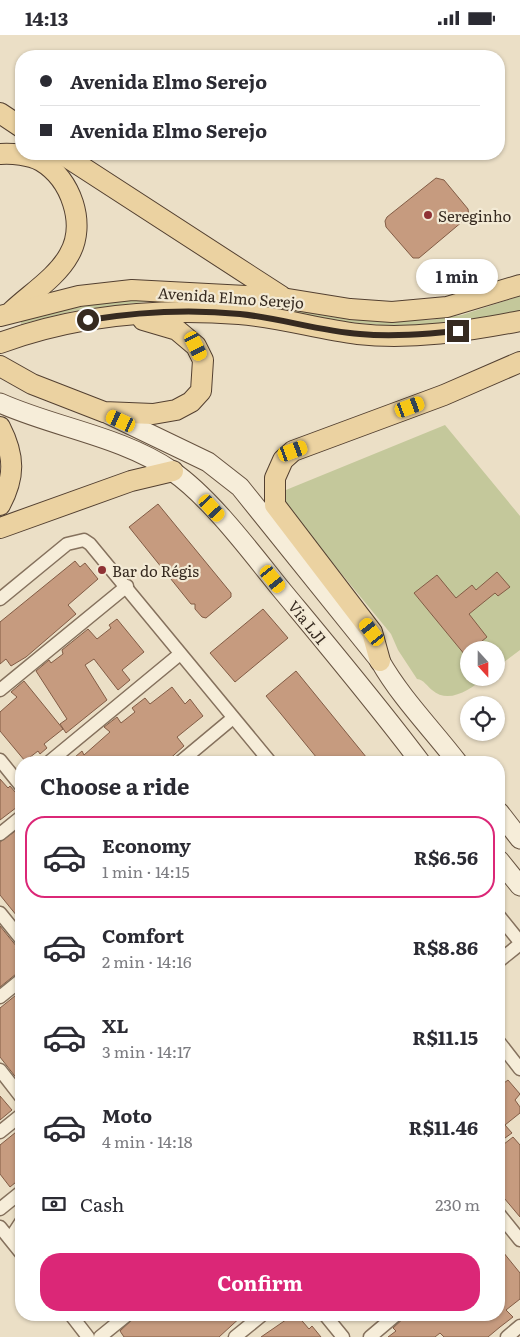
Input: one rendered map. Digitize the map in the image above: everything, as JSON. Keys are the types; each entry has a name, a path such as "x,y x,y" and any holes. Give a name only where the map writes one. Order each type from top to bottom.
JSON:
{"main road":[{"path":"0,113 15,123"},
{"path":"0,153 15,154"},
{"path":"6,314 62,265 70,254 76,238 76,213 65,183 41,161 37,160"},
{"path":"71,160 282,297"},
{"name":"Avenida Elmo Serejo","path":"6,314 79,296 132,290 282,297 350,309 392,312 447,307 520,285"},
{"name":"Avenida Elmo Serejo","path":"0,343 38,329 121,315 182,312 240,314 359,334 419,335 478,329 520,321"},
{"path":"0,366 32,385 104,412 153,414 176,410 191,402 201,391 202,360 196,346 177,330 121,315"},
{"path":"363,690 366,682 385,670 372,632 275,505 275,478 284,460 293,451 444,395 520,362"},
{"name":"Via LJ1","path":"0,403 128,447 173,471 206,501 251,552 415,756"},
{"name":"Via LJ1","path":"104,412 208,462 240,487 453,756"},
{"path":"0,427 5,437 13,467 8,491 0,505"},
{"path":"0,528 131,481 173,471"},
{"path":"305,618 320,610 326,596"},
{"path":"505,820 520,839"},
{"path":"505,867 520,886"}],"street":[{"path":"0,599 67,543 84,540 90,544 127,586 180,654 265,756"},
{"path":"0,690 127,586"},
{"path":"56,756 180,654"},
{"path":"187,756 233,718"},
{"path":"0,760 15,778"},
{"path":"0,834 15,822"},
{"path":"0,913 15,932"},
{"path":"505,924 520,943 505,956"},
{"path":"0,997 15,985"},
{"path":"505,1050 520,1069"},
{"path":"0,1070 15,1089"},
{"path":"0,1132 15,1120"},
{"path":"0,1209 15,1197"},
{"path":"505,1226 520,1239"},
{"path":"0,1227 15,1245"},
{"path":"10,1239 15,1231"},
{"path":"76,1321 88,1337"},
{"path":"100,1337 120,1321"},
{"path":"235,1337 255,1321"},
{"path":"330,1321 343,1337"},
{"path":"370,1337 389,1321"},
{"path":"507,1337 520,1326"}],"green space":[{"path":"520,296 520,312 431,326 392,326 336,321 181,301 151,301 73,311 21,324 21,320 103,302 151,297 280,307 368,321 430,320 462,315"},
{"path":"445,425 520,516 520,650 505,661 505,641 460,641 460,686 474,686 452,696 445,696 432,690 424,682 417,679 398,650 391,634 290,511 281,492"}],"building":[{"name":"Sereginho","path":"436,178 444,180 468,209 469,216 419,258 413,258 386,227 385,221 387,217"},
{"path":"158,504 231,593 231,597 206,618 202,617 195,609 195,604 191,604 129,527"},
{"path":"75,561 80,567 85,563 98,579 68,605 76,614 26,657 11,666 6,659 0,664 0,622"},
{"path":"497,572 510,587 498,596 495,593 469,614 487,637 482,641 460,641 460,649 414,593 437,575 456,598 472,585 476,590"},
{"path":"263,609 288,638 235,682 210,653"},
{"path":"117,619 144,652 122,670 130,680 118,690 94,659 85,665 107,700 66,733 60,724 67,719 36,671 49,660 51,663 63,654 62,650 88,629 97,639 111,628 109,625"},
{"path":"296,671 365,756 315,756 266,696"},
{"path":"24,681 63,729 44,744 47,748 40,754 38,751 32,756 21,756 0,731 0,712 17,697 11,692"},
{"path":"172,687 185,704 190,699 203,716 177,737 184,746 173,756 76,756 82,751 84,755 110,732 104,727 117,717 121,723 135,712 132,708 145,698 150,704"},
{"path":"0,779 8,788 10,786 15,792 15,809 0,820"},
{"path":"15,831 15,914 0,895 0,842"},
{"path":"0,926 15,945 15,975 0,987"},
{"path":"15,996 15,1076 0,1057 0,1008"},
{"path":"508,1080 520,1094 515,1100 520,1107 520,1113 505,1125 505,1082"},
{"path":"0,1096 12,1110 0,1120"},
{"path":"505,1125 512,1133 505,1138"},
{"path":"15,1133 15,1183 10,1187 0,1174 0,1145"},
{"path":"513,1137 520,1145 520,1217 505,1199 505,1143"},
{"path":"505,1254 520,1273 520,1299 506,1310 513,1317 488,1337 444,1337 440,1333 435,1337 388,1337 396,1331 393,1328 401,1321 505,1321"},
{"path":"131,1321 236,1321 219,1337 124,1337 120,1331"},
{"path":"284,1321 302,1321 309,1329 312,1326 321,1337 261,1337"}],"place":[{"name":"Sereginho","path":"428,215"},
{"name":"Bar do Régis","path":"102,570"}],"route":[{"path":"88,320 121,315 182,312 240,314 359,334 419,335 458,331"}]}
